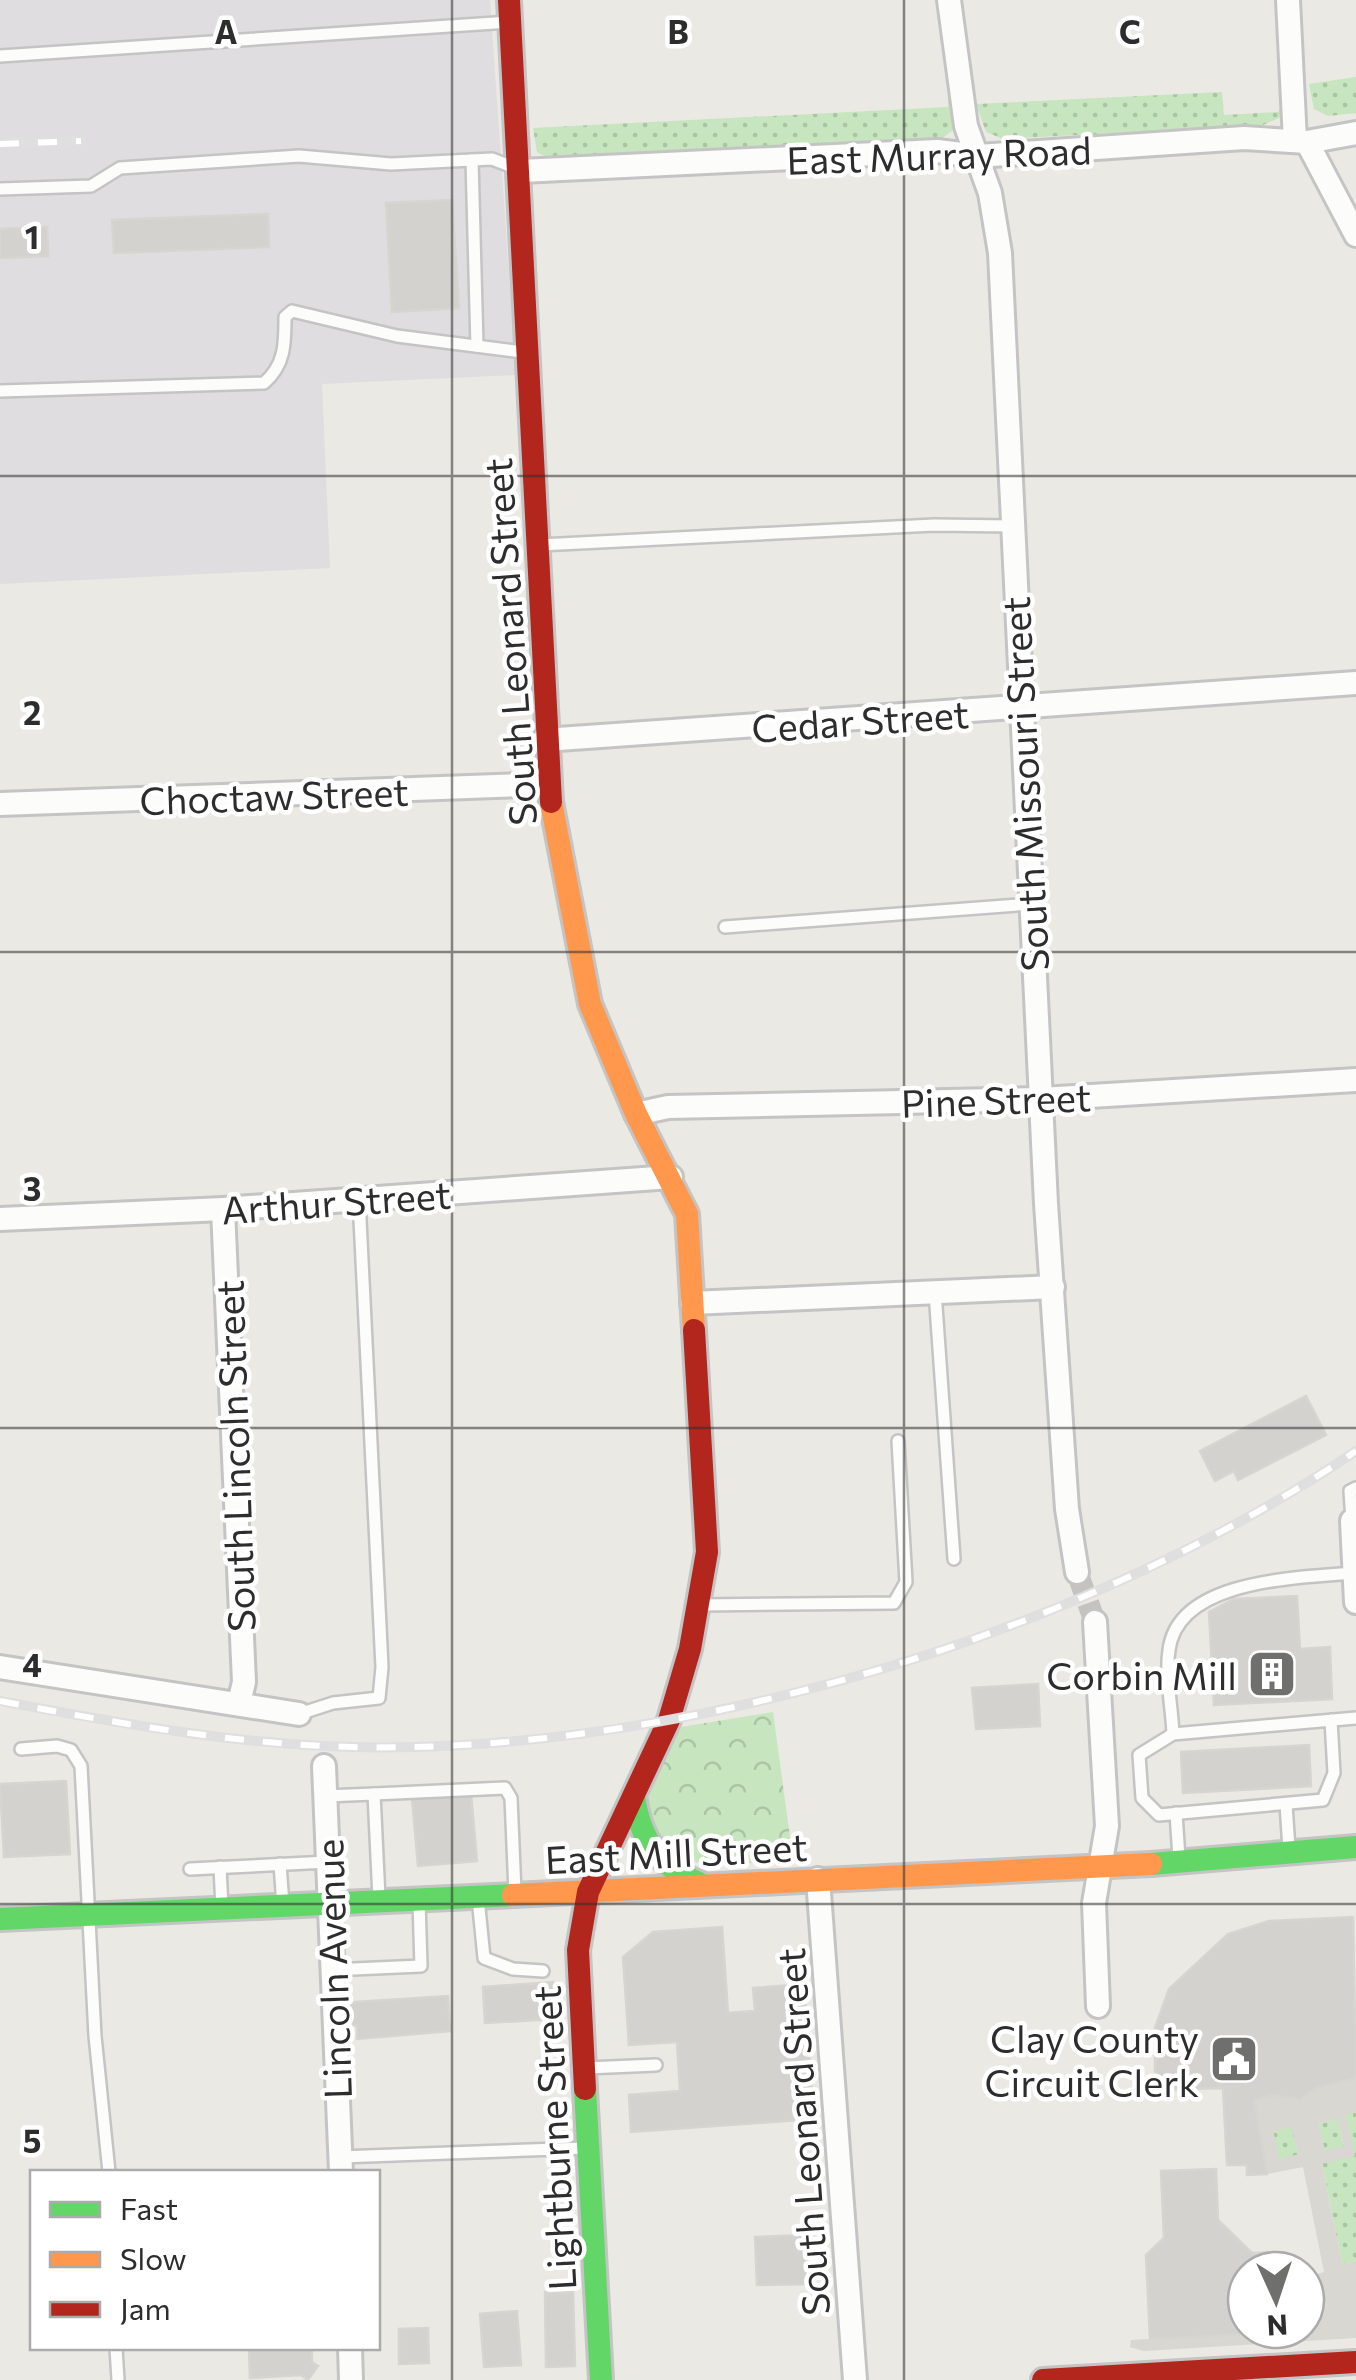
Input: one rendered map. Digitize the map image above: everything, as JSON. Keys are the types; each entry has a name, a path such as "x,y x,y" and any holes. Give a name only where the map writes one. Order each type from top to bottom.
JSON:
{"main road":[{"name":"South Leonard Street","path":"510,11 521,171 548,784 590,1004 636,1114 671,1177 686,1214 707,1552 670,1720 588,1892"},
{"path":"634,1794 638,1826 653,1854 677,1875 706,1886"},
{"name":"East Mill Street","path":"0,1920 1098,1868 1356,1848"},
{"name":"Lightburne Street","path":"588,1892 578,1950 601,2380"},
{"path":"1044,2380 1356,2362"}],"street":[{"name":"South Missouri Street","path":"950,0 966,126 978,156 1000,253 1040,1099 1067,1509 1077,1572"},
{"path":"1288,0 1301,142 1356,235"},
{"name":"East Murray Road","path":"521,171 937,152 978,156 1244,138 1301,142 1356,133"},
{"name":"Cedar Street","path":"544,740 1020,710 1356,683"},
{"name":"Choctaw Street","path":"0,804 548,784"},
{"name":"Pine Street","path":"636,1114 668,1107 1040,1099 1356,1080"},
{"name":"Arthur Street","path":"0,1219 223,1209 671,1177"},
{"name":"South Lincoln Street","path":"223,1209 244,1682 239,1703"},
{"path":"692,1303 1053,1287"},
{"path":"1352,1521 1356,1602"},
{"path":"1095,1622 1107,1826 1098,1868 1098,2006"},
{"path":"0,1667 298,1714"},
{"name":"Lincoln Avenue","path":"324,1766 341,2165"},
{"name":"South Leonard Street","path":"818,1879 855,2380"},
{"path":"350,2350 351,2380"}],"lane":[{"path":"0,56 510,11"},
{"path":"0,189 92,186 120,168 299,156 391,164 492,159 521,171"},
{"path":"472,160 477,346"},
{"path":"0,391 264,382 276,372 284,350 284,318 292,312 396,336 528,354"},
{"path":"536,545 934,525 1012,526"},
{"path":"726,928 1030,904"},
{"path":"298,1714 333,1703 379,1698 382,1667 359,1199"},
{"path":"934,1292 954,1559"},
{"path":"697,1605 894,1603 906,1582 898,1441"},
{"path":"1352,1521 1350,1492 1356,1488"},
{"path":"1174,1734 1168,1647 1188,1614 1243,1583 1354,1574"},
{"path":"1331,1720 1334,1772 1323,1800 1159,1815 1142,1798 1138,1755 1174,1734 1331,1720 1356,1718"},
{"path":"22,1748 56,1746 71,1750 80,1766 108,2170"},
{"path":"325,1796 505,1788 511,1798 516,1896"},
{"path":"374,1794 379,1904"},
{"path":"1286,1804 1289,1855"},
{"path":"1176,1813 1180,1862"},
{"path":"190,1868 328,1862"},
{"path":"280,1864 283,1908"},
{"path":"220,1867 222,1910"},
{"path":"478,1898 484,1958 513,1969 543,1971"},
{"path":"331,1970 421,1966 419,1902"},
{"path":"584,2068 656,2064"},
{"path":"341,2165 589,2148"},
{"path":"116,2350 118,2380"}],"shaded area":[{"path":"0,0 490,0 516,375 322,384 330,568 0,584"},
{"path":"1356,2078 1356,2112 1345,2115 1355,2156 1322,2164 1342,2264 1356,2261 1356,2338 1326,2340 1326,2250 1320,2250 1303,2167 1267,2174 1254,2100 1273,2095 1300,2099 1318,2087","holes":["1337,2119 1344,2146 1325,2151 1318,2124","1291,2127 1299,2154 1280,2159 1273,2131"]},
{"path":"1226,2335 1226,2346 1144,2351 1130,2347 1131,2340"}],"green space":[{"path":"1356,77 1356,113 1328,116 1314,109 1309,84"},
{"path":"948,85 954,129 939,141 551,160 537,152 533,128 948,107"},
{"path":"1222,92 1224,115 1278,112 1287,102 1279,118 1263,125 1003,139 986,132 976,104"},
{"path":"773,1712 793,1859 734,1864 695,1862 663,1845 653,1828 648,1799 656,1774 681,1727"},
{"path":"1356,2112 1356,2261 1342,2264 1322,2163 1354,2156 1345,2114"},
{"path":"1337,2119 1344,2147 1325,2152 1318,2124"},
{"path":"1292,2126 1299,2155 1279,2159 1273,2131"}],"building":[{"path":"452,200 459,308 392,312 386,203"},
{"path":"268,214 269,247 114,253 112,220"},
{"path":"47,227 48,256 0,258 0,229"},
{"path":"1306,1396 1326,1435 1238,1480 1234,1471 1215,1481 1200,1451"},
{"name":"Corbin Mill","path":"1297,1596 1300,1649 1330,1647 1332,1699 1214,1705 1209,1612 1234,1599"},
{"path":"1038,1684 1040,1726 976,1729 972,1688"},
{"path":"1309,1745 1311,1786 1183,1793 1181,1752"},
{"path":"66,1781 70,1854 4,1857 0,1784"},
{"path":"471,1794 477,1861 418,1866 412,1799"},
{"path":"1353,1917 1356,2078 1318,2087 1300,2099 1273,2095 1254,2100 1267,2174 1247,2175 1247,2165 1227,2165 1223,2088 1155,2090 1155,2028 1169,1989 1228,1934 1269,1921"},
{"path":"722,1927 728,2013 755,2011 753,1988 804,1984 814,2119 631,2132 629,2095 680,2091 677,2042 629,2045 623,1957 653,1932"},
{"path":"553,1982 556,2019 485,2023 483,1987"},
{"path":"448,1996 450,2031 357,2039 357,2025 342,2026 341,2003"},
{"path":"1216,2169 1218,2220 1249,2250 1226,2250 1226,2335 1150,2339 1146,2255 1164,2238 1161,2171"},
{"path":"808,2235 809,2284 757,2285 755,2237"},
{"path":"545,2292 573,2292 575,2366 546,2367"},
{"path":"517,2311 521,2365 484,2367 480,2314"},
{"path":"428,2328 429,2363 399,2364 399,2329"},
{"path":"249,2350 312,2350 312,2362 318,2366 308,2380 301,2375 250,2378"}],"tunnel":[{"path":"1077,1572 1095,1622"}],"railway":[{"path":"0,144 81,141"},
{"path":"0,1701 205,1735 361,1747 532,1739 655,1722 780,1696 904,1662 1026,1620 1144,1570 1254,1514 1356,1451"}],"traffic: fast":[{"path":"634,1795 641,1824 653,1849 673,1868 699,1883"},
{"path":"1151,1864 1356,1847"},
{"path":"0,1919 513,1895"},
{"path":"585,2089 601,2380"}],"traffic: slow":[{"path":"551,802 590,1004 636,1114 687,1214 694,1330"},
{"path":"513,1895 1151,1864"}],"traffic: jam":[{"path":"509,0 551,802"},
{"path":"585,2089 578,1950 588,1892 669,1720 690,1649 707,1552 694,1330"},
{"path":"1043,2380 1356,2362"}],"place":[{"name":"Corbin Mill","path":"1272,1674"},
{"name":"Clay County Circuit Clerk","path":"1234,2059"}]}
